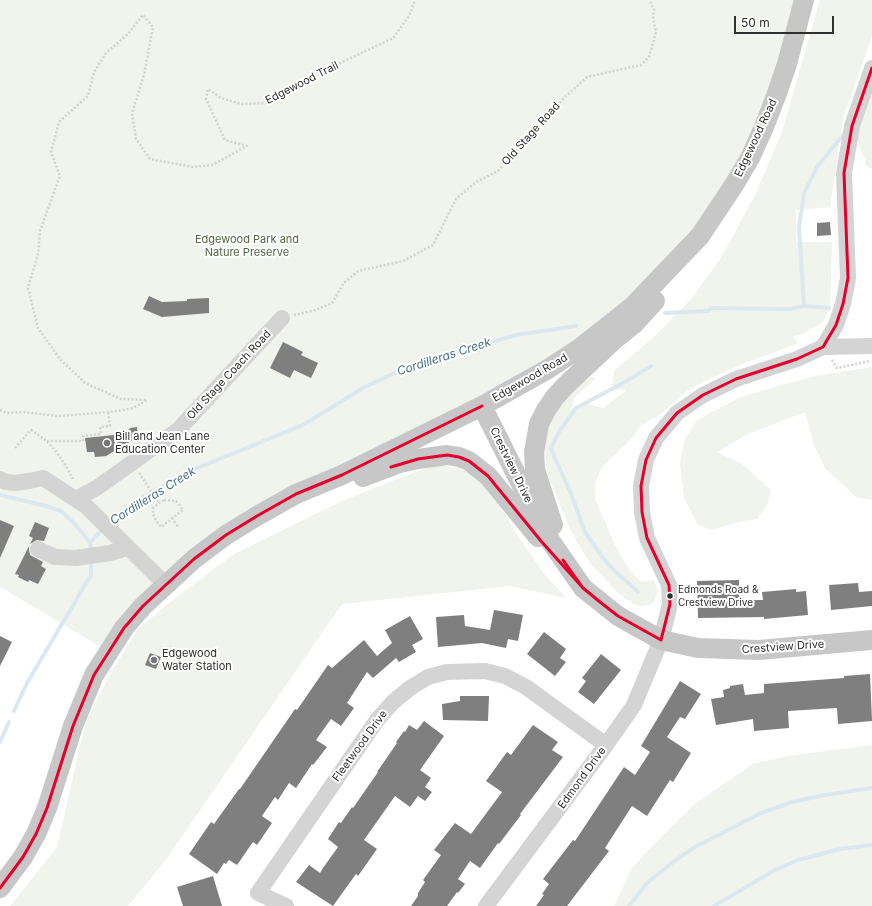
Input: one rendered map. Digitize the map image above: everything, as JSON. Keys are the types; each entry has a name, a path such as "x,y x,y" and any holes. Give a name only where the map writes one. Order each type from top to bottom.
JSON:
{"main road":[{"name":"Edgewood Road","path":"0,888 23,857 39,827 47,808 73,726 94,675 124,628 143,606 165,584 194,559 226,535 296,494 342,475 482,406 548,369 580,348 613,323 646,293 700,236 750,158 764,128 787,64 804,0"},
{"path":"584,588 562,548 539,481 534,452 539,424 555,397 609,345 634,324 667,288 684,266 700,236"},
{"name":"Crestview Drive","path":"482,406 547,536 584,588 618,616 661,640 698,648 759,650 872,640"},
{"path":"226,535 379,471 418,459 447,455 470,461 488,476 541,541 584,588"}],"street":[{"path":"822,347 836,325 843,304 848,278 844,173 852,126 872,68"},
{"name":"Old Stage Coach Road","path":"81,501 98,487 178,430 282,318"},
{"path":"822,347 872,346"},
{"name":"Edmond Drive","path":"486,906 634,705 661,640 670,604 668,585 648,538 642,512 641,486 646,460 656,438 677,413 703,395 736,379 797,359 822,347"},
{"path":"0,479 6,482 15,483 43,478 81,501 119,548 165,584"},
{"path":"38,549 55,557 76,558 119,548"},
{"name":"Fleetwood Drive","path":"286,906 258,893 377,720 393,702 410,688 428,677 447,672 485,671 505,676 526,687 606,745"}],"path":[{"name":"Edgewood Trail","path":"0,410 6,413 23,412 58,416 108,412 133,408 147,400 121,399 85,383 60,359 38,328 28,288 38,254 40,231 60,176 51,152 60,122 88,96 94,72 106,52 128,34 143,15 152,27 144,75 132,113 136,139 150,158 193,167 212,166 247,146 224,140 206,99 208,89 221,98 241,104 266,103 332,67 393,38 409,16 415,0"},
{"name":"Old Stage Road","path":"282,318 316,310 332,303 344,283 358,271 403,261 433,245 456,199 476,182 498,171 563,99 587,78 641,65 649,57 656,32 653,19 654,10 650,0"},
{"path":"46,441 83,441 83,436 101,434 100,427 110,426 108,412"},
{"path":"15,448 31,430 46,441 66,466 81,501"},
{"path":"138,471 159,503"},
{"path":"164,500 176,501 183,510 161,527 153,514 153,508 159,503 164,500"},
{"path":"172,518 179,528"}],"green space":[{"name":"Edgewood Park and Nature Preserve","path":"0,0 804,0 734,185 613,323 226,535 108,651 0,587"},
{"path":"820,0 872,0 872,36 843,118 830,207 796,210 796,242 832,242 830,308 823,322 801,335 793,336 798,343 735,367 699,384 684,393 656,418 651,419 641,426 630,440 605,464 599,473 595,484 595,499 615,545 627,566 636,577 642,582 654,580 657,588 657,594 654,602 649,605 639,606 618,593 591,564 571,531 548,476 544,452 545,436 555,410 574,390 592,376 596,378 573,399 572,408 588,404 603,408 627,390 612,389 614,371 657,334 691,299 721,258 756,193 782,132"},
{"path":"872,87 872,169 865,166 866,162 847,117"},
{"path":"872,367 872,500 856,497 825,468 814,445 805,412 748,434 717,452 742,464 771,490 767,506 757,519 734,523 712,530 698,525 684,498 680,464 684,441 697,420 739,398 778,386 815,376"},
{"path":"438,464 457,468 474,474 494,496 516,533 542,571 566,598 510,586 342,604 165,861 128,906 10,906 57,847 86,721 113,669 139,628 178,596 234,554 340,502"},
{"path":"872,745 872,906 614,906 632,868 659,839 696,803 753,764 788,756"}],"building":[{"path":"830,222 831,235 817,236 817,223"},
{"path":"149,296 162,302 209,298 209,313 162,317 143,309"},
{"path":"283,342 303,352 301,355 318,363 311,378 294,370 290,378 270,368"},
{"name":"Bill and Jean Lane Education Center","path":"137,427 138,437 106,456 95,457 94,452 87,452 85,438 114,435 115,445 130,428"},
{"path":"0,520 14,526 0,558"},
{"path":"35,522 49,528 44,541 37,540 30,544 33,538 29,536"},
{"path":"29,546 30,555 43,562 41,566 46,569 38,584 29,580 28,582 18,577 19,575 15,574"},
{"path":"739,580 739,600 763,600 762,592 796,589 796,592 806,591 808,615 764,619 764,617 698,618 697,581"},
{"path":"858,583 859,592 872,591 872,606 831,610 829,585"},
{"path":"494,610 523,615 518,641 508,639 506,648 482,643 438,647 436,617 464,615 465,626 490,630"},
{"path":"410,616 423,639 412,645 416,652 399,662 396,658 373,678 367,672 347,703 354,708 341,726 331,719 316,740 327,747 313,765 312,764 296,788 289,783 278,800 275,797 262,816 272,823 257,845 253,842 237,865 229,860 226,864 224,863 217,874 189,854 211,822 214,824 240,789 295,709 297,710 328,665 332,668 364,640 377,656 392,643 385,630"},
{"path":"544,632 566,649 560,658 566,662 555,676 527,654"},
{"path":"0,636 12,642 0,666"},
{"name":"Edgewood Water Station","path":"150,653 161,657 156,669 145,665"},
{"path":"601,654 621,670 594,704 578,692 586,681 582,678"},
{"path":"870,674 872,721 838,724 837,708 788,711 789,728 754,731 753,719 716,725 711,699 724,697 723,690 730,688 730,686 743,684 745,695 764,693 764,684 844,678 844,676"},
{"path":"680,681 701,694 685,719 680,717 667,737 691,753 673,782 670,780 647,816 632,806 605,848 609,851 567,906 536,906 544,895 542,894 549,884 543,879 573,840 575,841 624,767 635,775 650,752 641,746"},
{"path":"460,696 489,696 488,721 443,720 442,704 460,701"},
{"path":"424,721 444,736 420,770 431,778 425,787 432,792 425,801 418,796 410,807 395,796 364,840 377,849 358,876 356,874 333,906 296,882 309,865 320,873 338,847 328,839 339,822 341,823 352,807 353,808 397,743 396,742 409,725 417,730"},
{"path":"533,725 558,742 552,750 563,757 480,868 470,861 458,879 465,884 447,906 411,906 425,882 423,880 441,855 434,850 455,823 471,834 502,792 486,781 507,752 511,755"},
{"path":"213,876 222,906 183,906 177,887"}],"waterway":[{"name":"Cordilleras Creek","path":"804,306 799,227 804,194 817,167 844,134"},
{"name":"Cordilleras Creek","path":"665,313 708,311 711,308 790,309 804,306 829,308"},
{"name":"Cordilleras Creek","path":"107,524 112,518 145,496 197,468 303,425 363,388 407,367 516,335 576,326"},
{"path":"638,592 603,558 585,532 570,491 551,448 560,430 576,408 625,382 651,366"},
{"path":"0,495 61,511 75,524 90,543"},
{"name":"Cordilleras Creek","path":"91,553 90,543 103,529"},
{"name":"Cordilleras Creek","path":"14,711 27,683 91,575 91,560"},
{"name":"Cordilleras Creek","path":"0,742 9,722"},
{"path":"629,906 647,883 677,859 697,846 761,813 792,802 825,795 872,788"},
{"path":"714,906 773,871 798,860 840,849 872,845"}],"transit line":[{"path":"661,640 670,604 669,585 647,538 642,512 641,486 646,460 656,438 677,413 703,395 736,379 797,359 823,347 836,325 843,304 848,278 844,173 852,126 872,68"},
{"path":"0,888 23,857 36,834 47,808 73,726 94,675 124,628 143,606 194,559 226,535 257,516 296,494 342,475 482,406"},
{"path":"391,467 418,459 447,455 459,457 469,461 488,476 541,541 583,588"},
{"path":"563,560 583,588 600,602 618,616 661,640"}],"place":[{"name":"Bill and Jean Lane Education Center","path":"107,443"},
{"name":"Edmonds Road & Crestview Drive","path":"670,596"},
{"name":"Edgewood Water Station","path":"154,660"}]}
